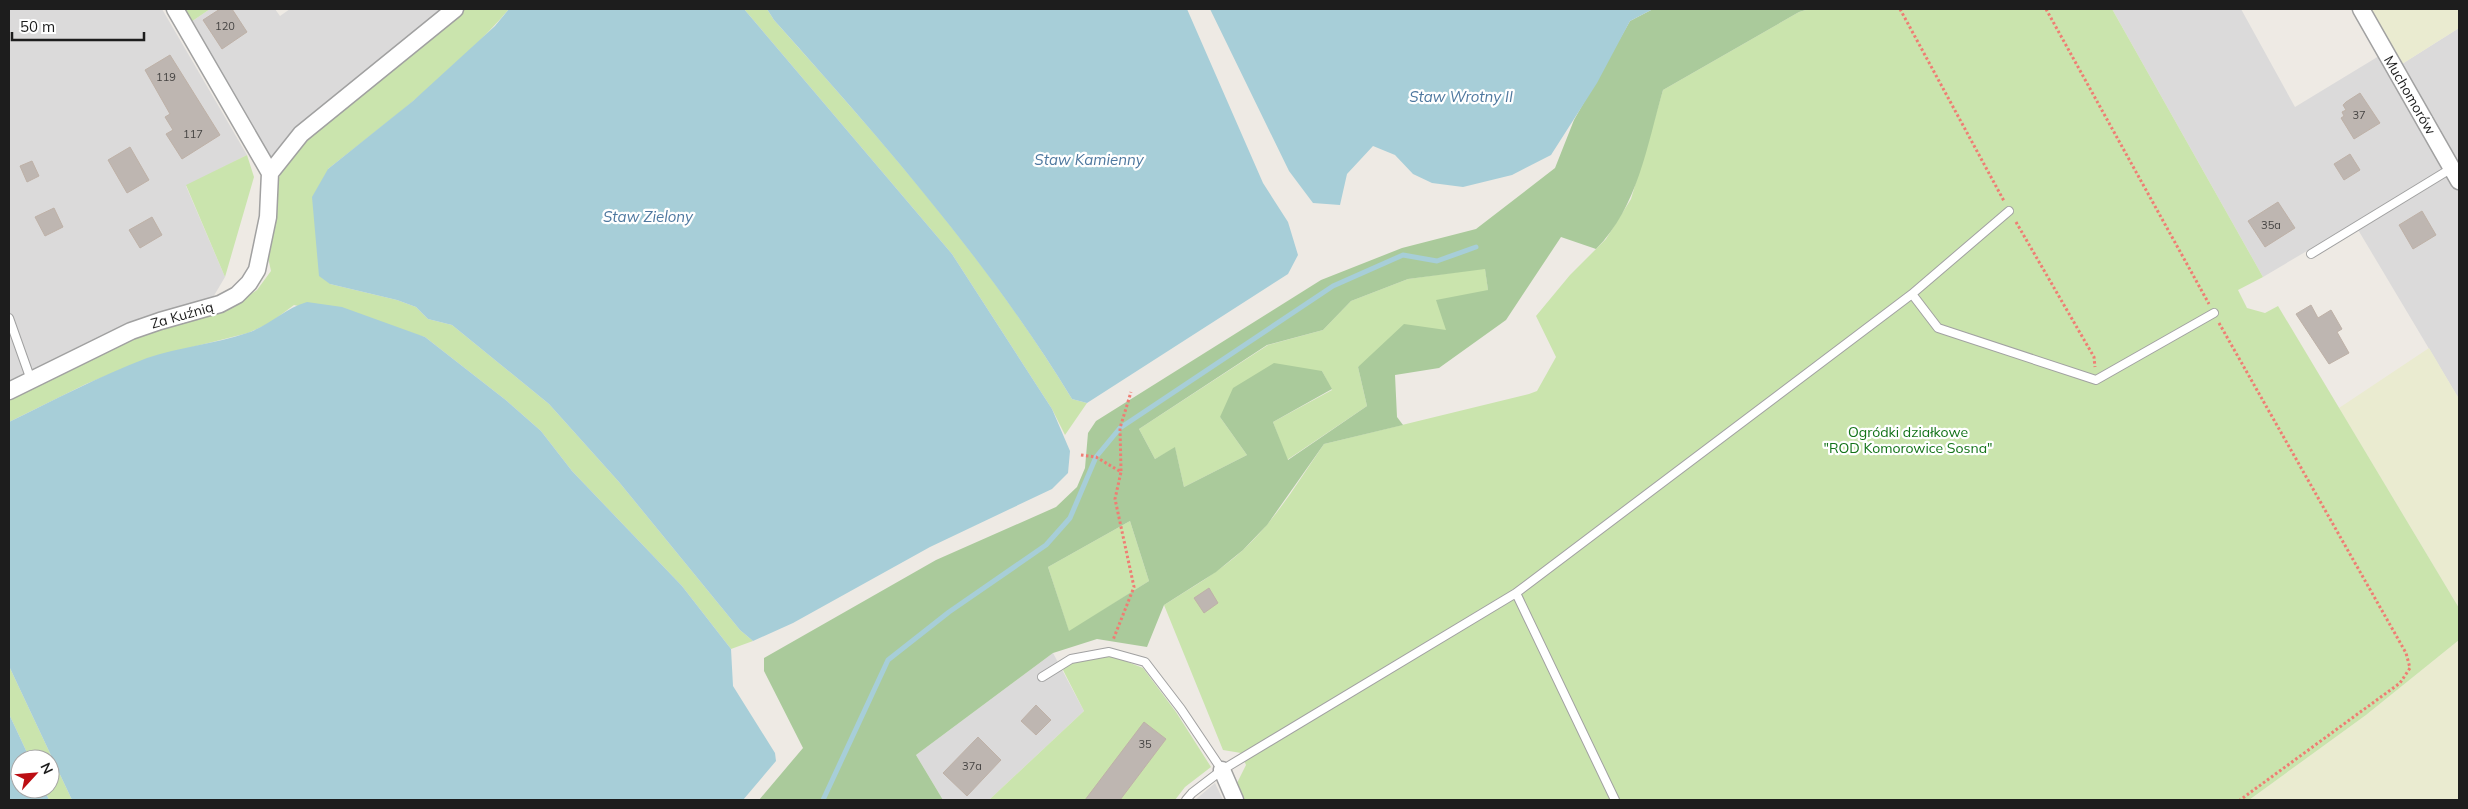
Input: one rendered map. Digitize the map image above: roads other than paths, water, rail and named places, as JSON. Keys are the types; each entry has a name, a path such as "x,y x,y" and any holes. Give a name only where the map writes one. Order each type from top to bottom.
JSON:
{"street":[{"path":"175,9 270,173 301,134 455,9"},
{"name":"Muchomorów","path":"2360,9 2455,174"},
{"name":"Za Kuźnią","path":"9,391 131,331 220,304 236,295 253,276 262,250 268,217 270,173"},
{"path":"1222,770 1235,800"}],"lane":[{"path":"2311,254 2455,174"},
{"path":"1186,800 1192,793 1222,770 1516,593 1912,294 2009,211"},
{"path":"1912,294 1938,328 2096,380 2214,313"},
{"path":"9,318 31,380"},
{"path":"1516,593 1615,800"},
{"path":"1042,677 1071,659 1109,652 1145,662 1181,708 1222,770"}],"water":[{"name":"Staw Zielony","path":"509,9 744,9 952,254 1052,409 1070,451 1068,473 1052,489 930,547 793,623 753,641 740,630 619,482 549,404 452,325 428,319 416,307 397,300 330,284 319,276 312,197 328,169 413,101 495,26"},
{"name":"Staw Kamienny","path":"767,9 1187,9 1263,183 1288,222 1298,255 1288,274 1087,403 1072,399 1005,298 969,250 893,156 774,20"},
{"name":"Staw Wrotny II","path":"1210,9 1653,9 1630,21 1597,83 1551,155 1512,175 1463,187 1432,183 1413,174 1395,155 1373,146 1347,174 1340,205 1313,203 1289,171"},
{"path":"307,302 342,307 425,337 507,401 541,431 572,471 682,586 731,649 733,686 775,753 776,761 743,800 72,800 60,774 60,749 48,749 9,666 9,422 77,388 129,365 159,354 247,333"},
{"path":"9,714 25,749 10,749 10,799 49,800 9,800"}],"waterway":[{"path":"823,800 888,660 949,612 1046,545 1070,518 1096,457 1120,428 1333,286 1403,255 1437,261 1476,247"}],"park label":[{"name":"Ogródki działkowe \"ROD Komorowice Sosna\"","path":"1908,440"}]}
